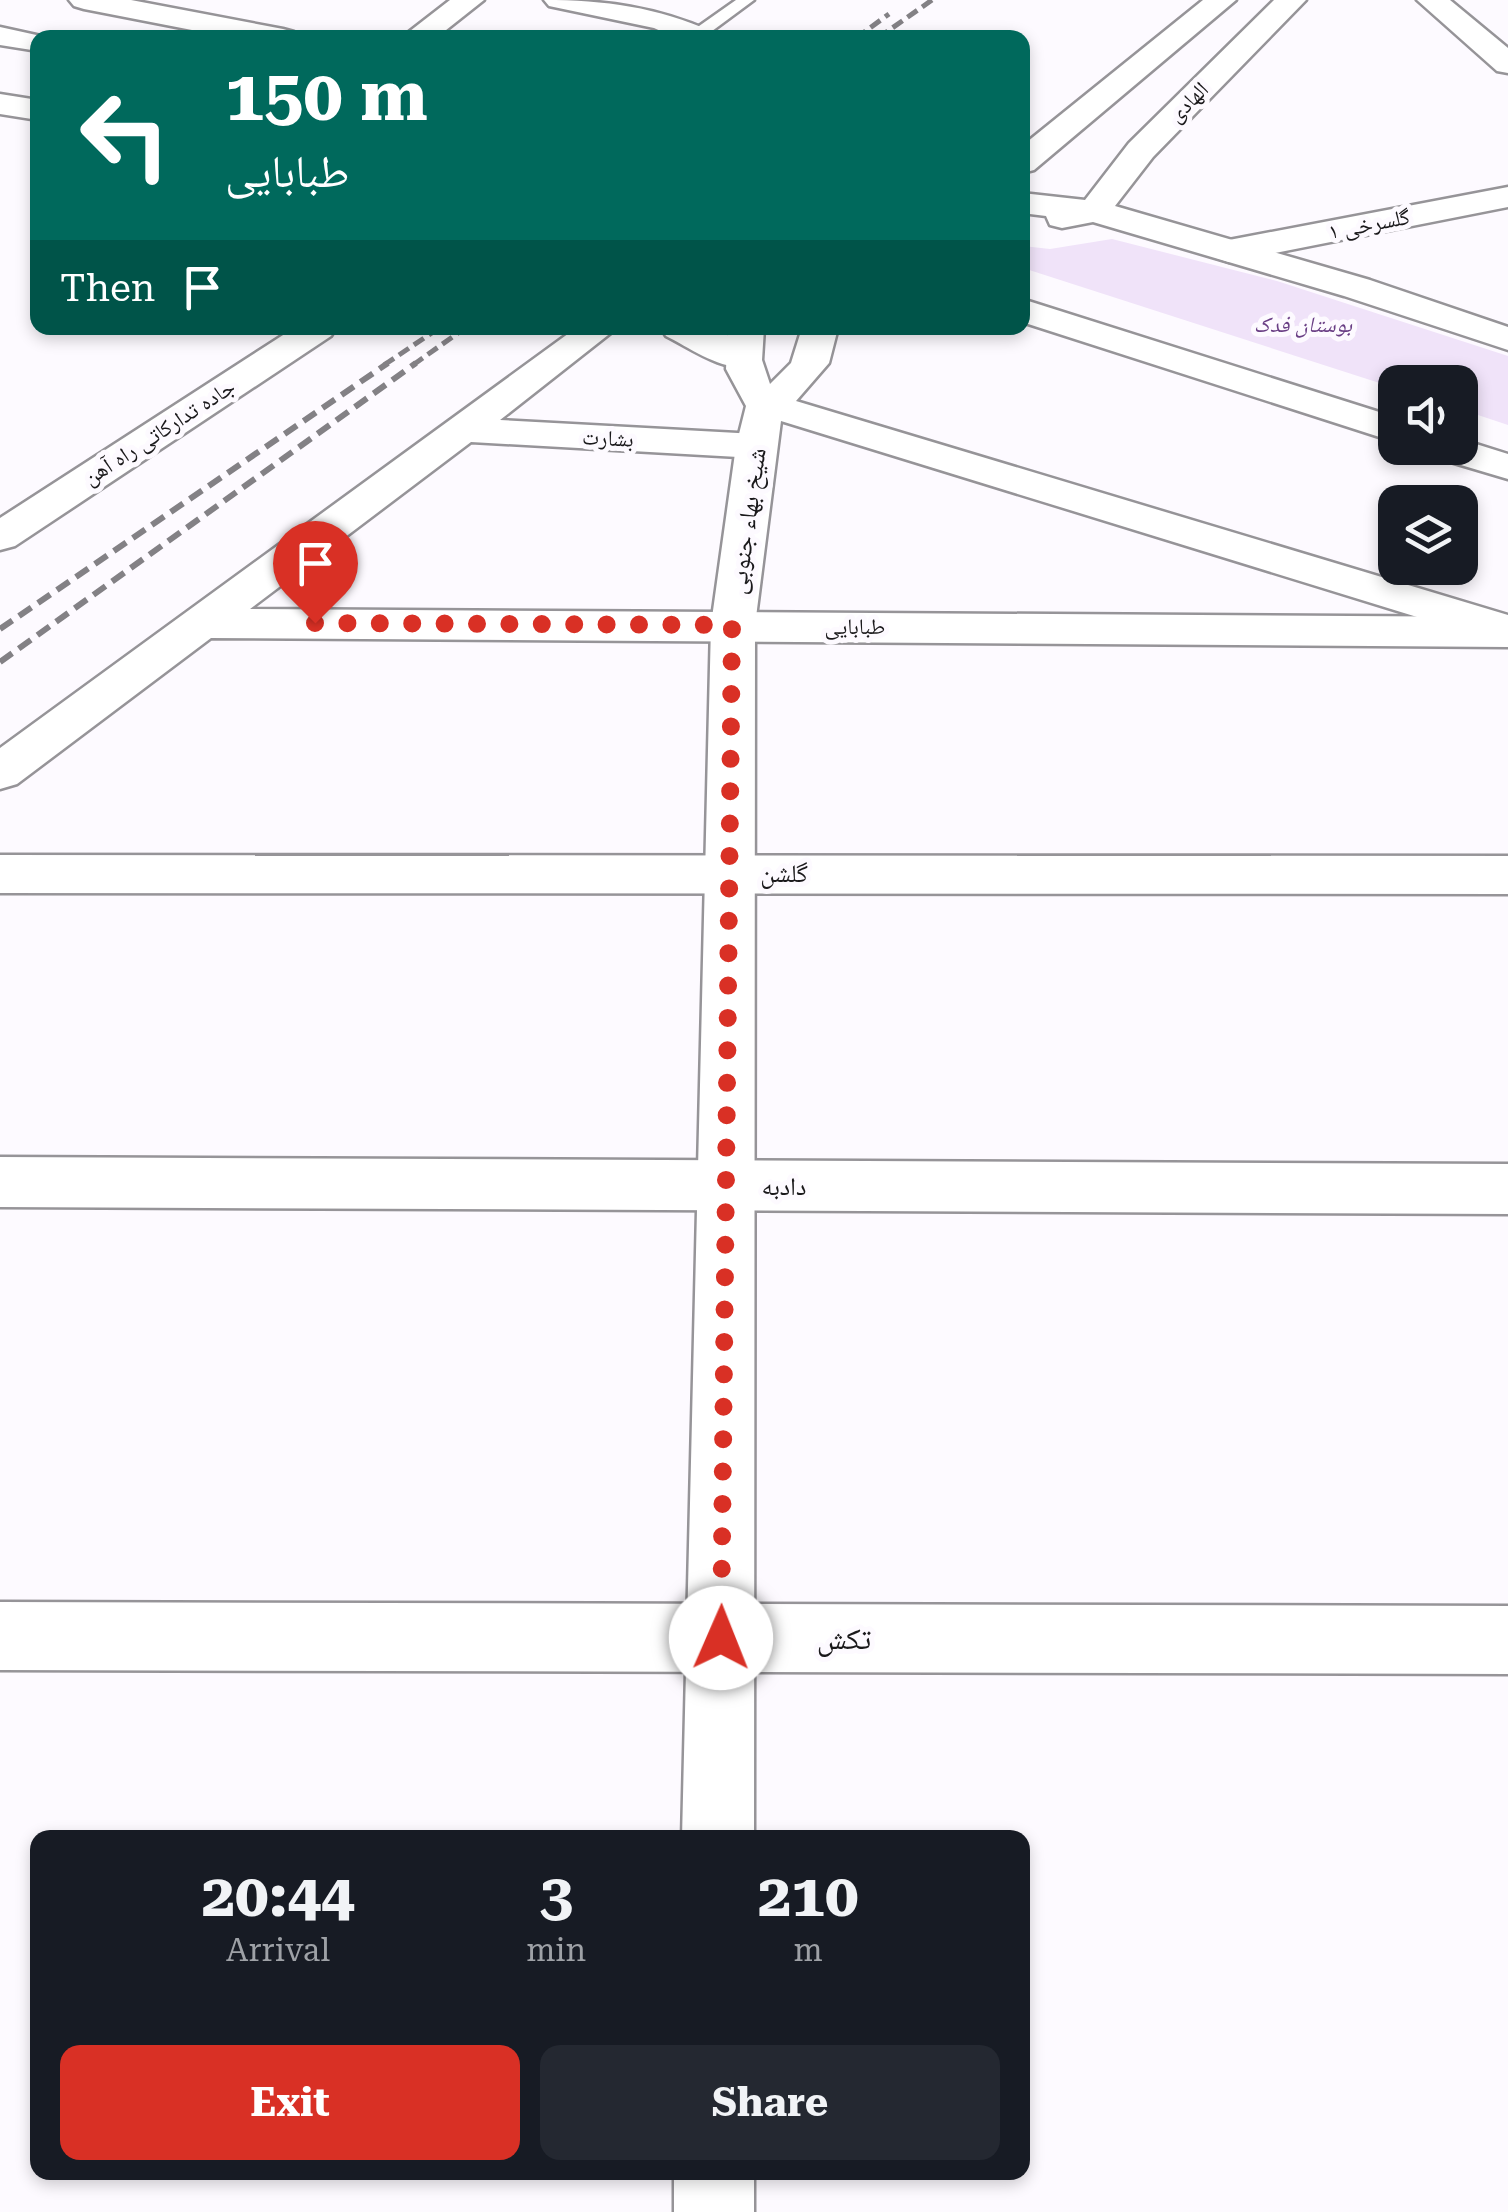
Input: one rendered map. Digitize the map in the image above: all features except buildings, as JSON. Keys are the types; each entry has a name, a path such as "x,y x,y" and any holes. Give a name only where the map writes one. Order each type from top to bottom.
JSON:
{"street":[{"path":"84,0 242,30"},
{"path":"427,30 469,0"},
{"path":"559,0 663,21 685,30"},
{"path":"618,0 644,6 663,21"},
{"path":"1030,156 1221,0"},
{"name":"الهادی","path":"1094,211 1141,150 1291,0"},
{"path":"1432,0 1508,64"},
{"path":"0,36 30,41"},
{"path":"0,61 30,65"},
{"path":"0,79 30,83"},
{"path":"0,104 30,109"},
{"name":"گلسرخی ۱","path":"1229,251 1508,197"},
{"path":"1030,203 1094,211 1508,339"},
{"path":"1030,222 1094,211"},
{"path":"1038,303 1378,399"},
{"path":"1038,303 1378,424"},
{"name":"جاده تدارکاتی راه آهن","path":"0,536 307,335"},
{"path":"0,772 589,335"},
{"path":"688,335 752,384 1508,631"},
{"path":"752,384 792,387 809,366 820,335"},
{"name":"بشارت","path":"460,430 752,384"},
{"name":"شیخ بهاء جنوبی","path":"718,1830 732,625 752,384"},
{"path":"1478,430 1508,440"},
{"path":"1478,458 1508,467"},
{"name":"طبابایی","path":"201,623 1508,631"},
{"name":"گلشن","path":"0,874 1508,876"},
{"name":"دادبه","path":"0,1182 1508,1189"},
{"name":"تکش","path":"0,1636 1508,1640"},
{"path":"714,2180 714,2212"}],"lane":[{"path":"708,30 746,0"}],"green space":[{"name":"بوستان فدک","path":"1112,239 1277,281 1508,356 1508,425 1478,415 1478,365 1378,365 1378,383 1030,270 1030,247 1050,249"}],"railway":[{"path":"889,30 932,0"},
{"path":"867,30 889,14"},
{"path":"384,365 429,335"},
{"path":"413,365 455,335"},
{"path":"0,629 388,363"},
{"path":"0,662 416,363"}],"route":[{"path":"315,623 732,625 721,1638"}]}
